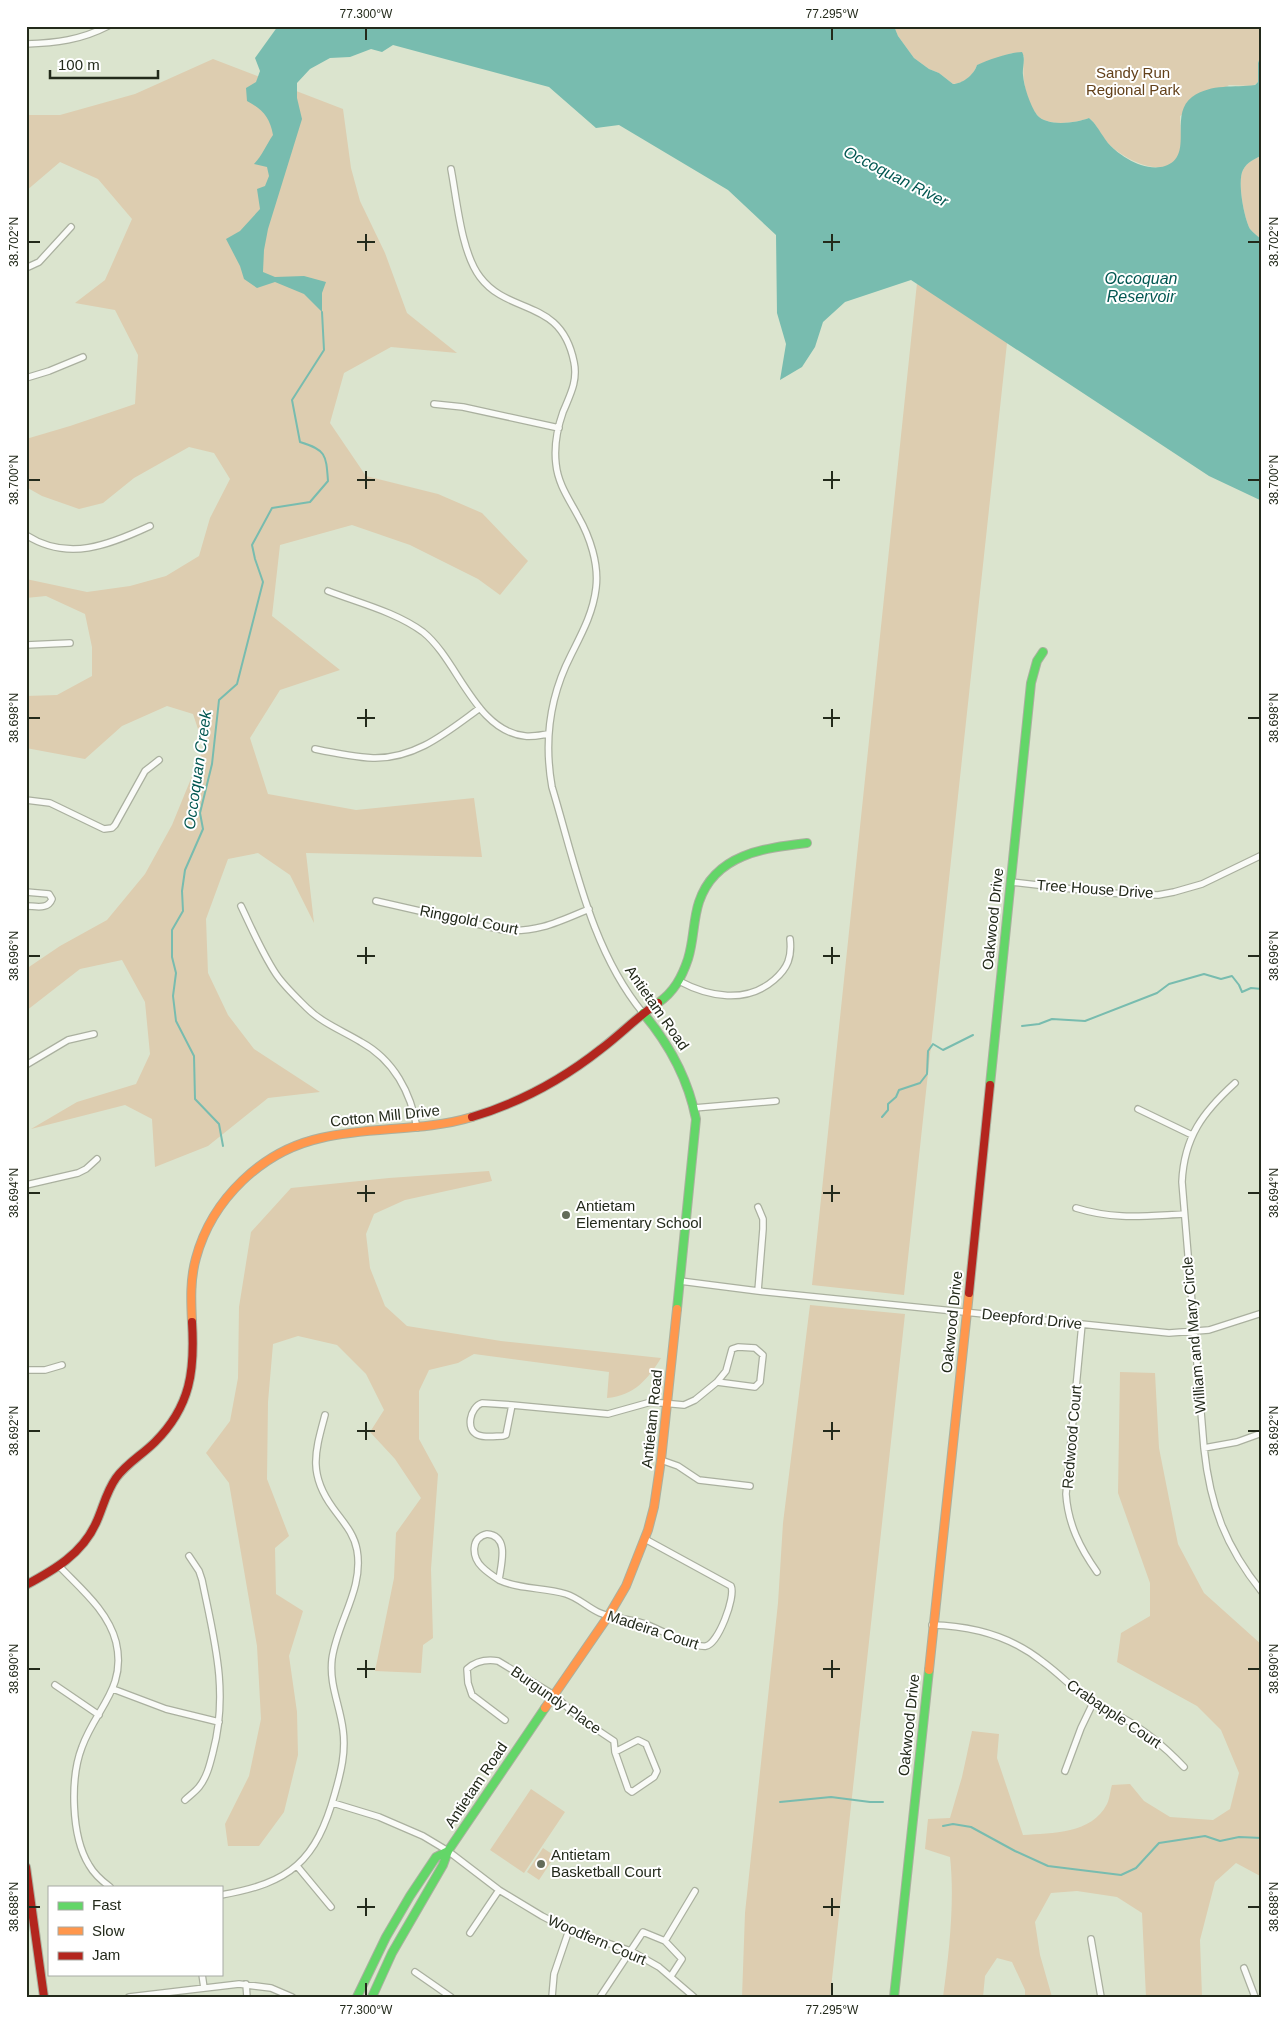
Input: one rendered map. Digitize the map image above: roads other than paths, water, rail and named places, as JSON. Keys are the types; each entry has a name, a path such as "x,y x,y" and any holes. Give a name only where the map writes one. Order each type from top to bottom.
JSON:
{"street":[{"path":"26,44 69,41 108,26"},
{"name":"Antietam Road","path":"372,1997 392,1953 443,1864 448,1851 609,1615 626,1586 645,1539 654,1507 661,1460 696,1136 694,1108 686,1079 673,1051 643,1013 615,972 597,932 552,787 548,768 548,734 557,692 571,654 584,632 590,617 596,586 589,540 559,478 556,455 558,428 575,382 574,362 561,330 544,314 489,287 474,269 467,252 451,169"},
{"path":"26,268 39,262 71,227"},
{"path":"26,378 83,357"},
{"path":"434,404 463,407 558,428"},
{"path":"26,535 37,541 60,548 86,549 117,541 150,526"},
{"path":"328,591 391,615 423,632 435,644 480,708 496,724 526,736 548,734"},
{"path":"26,645 70,644"},
{"name":"Oakwood Drive","path":"894,1997 932,1625 967,1312 1031,683 1035,667 1043,652"},
{"path":"315,749 374,758 402,754 416,750 438,739 480,708"},
{"path":"26,800 50,802 104,829 112,828 145,771 159,760"},
{"name":"Cotton Mill Drive","path":"26,1585 60,1567 72,1557 88,1537 106,1494 116,1477 134,1457 162,1434 179,1410 185,1396 192,1368 191,1291 195,1263 205,1232 225,1200 257,1167 294,1145 313,1139 351,1132 418,1128 468,1118 514,1102 536,1091 598,1052 643,1013 665,999 679,981 686,962 699,902 706,886 716,873 730,861 750,852 771,847 807,843"},
{"name":"Tree House Drive","path":"1011,882 1116,893 1158,894 1174,892 1202,884 1262,855"},
{"path":"26,892 49,894 52,899 49,905 26,906"},
{"name":"Ringgold Court","path":"376,901 503,930 518,931 544,928 589,909"},
{"path":"241,906 277,975 308,1009 340,1031 370,1047 390,1066 404,1087 412,1104 418,1128"},
{"path":"679,981 696,989 714,994 740,995 751,993 771,983 785,969 791,951 790,939"},
{"path":"26,1065 68,1040 94,1034"},
{"name":"William and Mary Circle","path":"1235,1083 1208,1109 1192,1135 1182,1168 1184,1214 1193,1333 1209,1485 1221,1526 1238,1560 1262,1592"},
{"path":"694,1108 776,1101"},
{"path":"1138,1109 1192,1135"},
{"path":"26,1185 78,1172 86,1169 98,1159"},
{"path":"758,1207 763,1219 758,1291"},
{"path":"1076,1208 1097,1214 1126,1218 1184,1214"},
{"name":"Deepford Drive","path":"680,1281 758,1291 1169,1333 1193,1333 1225,1326 1262,1314"},
{"name":"Redwood Court","path":"1082,1324 1066,1494 1067,1510 1074,1534 1097,1572"},
{"path":"512,1405 506,1433 503,1436 482,1436 474,1433 471,1429 472,1409 478,1404 512,1405 601,1414 617,1412 643,1403 677,1406 690,1403 717,1382 726,1371 734,1348 755,1348 762,1352 764,1359 760,1382 755,1387 717,1382"},
{"path":"26,1370 45,1370 62,1365"},
{"path":"222,1895 268,1884 279,1879 307,1856 320,1837 333,1803 344,1760 341,1717 332,1684 332,1659 356,1583 358,1561 353,1538 344,1521 325,1495 317,1472 316,1449 325,1415"},
{"path":"1204,1448 1237,1442 1262,1433"},
{"path":"661,1460 678,1466 699,1480 750,1486"},
{"name":"Madeira Court","path":"499,1580 503,1546 498,1538 491,1534 482,1535 475,1541 474,1548 477,1561 489,1574 499,1580 517,1586 566,1594 581,1600 596,1611 646,1624 699,1646 708,1646 717,1637 733,1596 731,1586 645,1539"},
{"path":"184,1800 204,1780 216,1740 221,1694 218,1655 202,1580 199,1571 189,1556"},
{"path":"60,1567 102,1612 113,1633 118,1663 118,1675 113,1689 86,1737 77,1761 75,1775 75,1810 81,1844 88,1864 109,1886"},
{"name":"Crabapple Court","path":"932,1625 967,1628 984,1632 1019,1646 1045,1663 1070,1686 1093,1703 1140,1729 1159,1743 1184,1767"},
{"name":"Burgundy Place","path":"505,1720 472,1695 468,1669 477,1662 490,1659 504,1664 554,1695 578,1717 614,1741 615,1752 616,1758 630,1791 635,1791 656,1775 656,1766 645,1742 638,1740 615,1752"},
{"path":"55,1686 99,1715"},
{"path":"113,1689 166,1708 219,1722"},
{"path":"1065,1771 1081,1728 1093,1703"},
{"name":"Woodfern Court","path":"333,1803 399,1825 448,1851 499,1890 542,1916 569,1930 630,1951 670,1976 694,1997"},
{"name":"Antietam Road","path":"357,1997 386,1937 410,1896 436,1857 448,1851"},
{"path":"297,1866 331,1907"},
{"path":"26,1867 44,1997"},
{"path":"470,1933 499,1890"},
{"path":"664,1941 695,1890"},
{"path":"552,1997 554,1974 569,1930"},
{"path":"600,1997 643,1932 664,1941 682,1959 670,1976"},
{"path":"1090,1939 1101,1997"},
{"path":"1244,1968 1255,1997"},
{"path":"415,1972 451,1997"},
{"path":"202,1976 204,1988"},
{"path":"246,1984 247,1997"},
{"path":"129,1997 246,1984 272,1988 292,1997"}],"water":[{"name":"Occoquan Reservoir","path":"278,26 894,26 898,36 914,58 953,84 967,78 977,65 1005,55 1022,52 1024,57 1023,72 1025,85 1037,115 1054,123 1089,118 1108,143 1121,155 1136,163 1156,167 1165,166 1174,161 1178,154 1182,114 1185,105 1192,97 1215,88 1255,85 1258,82 1258,63 1262,51 1262,155 1245,167 1241,175 1241,182 1242,200 1248,224 1250,229 1262,240 1262,501 1209,476 911,280 845,302 823,322 815,347 802,367 780,380 786,344 777,313 776,235 728,190 619,125 596,128 549,87 393,45 382,52 371,49 350,57 330,58 310,69 297,83 297,98 302,119 268,229 264,250 263,272 275,277 304,276 326,282 322,293 322,312 304,294 275,282 257,288 244,279 240,266 226,239 240,231 260,209 257,189 265,186 269,176 267,167 254,164 273,135 272,129 264,114 247,101 246,88 256,82 260,71 255,58"}],"waterway":[{"name":"Occoquan Creek","path":"223,1146 219,1124 195,1099 194,1056 176,1021 173,996 176,973 172,957 172,930 183,911 182,891 185,870 203,829 200,813 212,764 219,700 237,684 263,582 252,545 272,508 310,502 328,481 323,454 315,448 300,442 292,400 324,350 322,312"},
{"path":"1022,1026 1039,1024 1052,1019 1085,1021 1157,993 1169,984 1204,974 1221,979 1232,976 1242,992 1251,988 1262,989"},
{"path":"882,1117 888,1110 888,1104 896,1097 899,1090 920,1083 927,1074 928,1051 933,1044 943,1050 973,1035"},
{"path":"780,1802 831,1797 883,1802"},
{"path":"943,1826 953,1824 971,1827 1015,1851 1048,1866 1121,1875 1136,1868 1159,1843 1205,1836 1220,1841 1239,1837 1262,1838"}],"place":[{"name":"Antietam Elementary School","path":"566,1215"},
{"name":"Antietam Basketball Court","path":"541,1864"}],"park label":[{"name":"Sandy Run Regional Park","path":"1133,82"}],"water label":[{"name":"Occoquan River","path":"896,176"}]}
